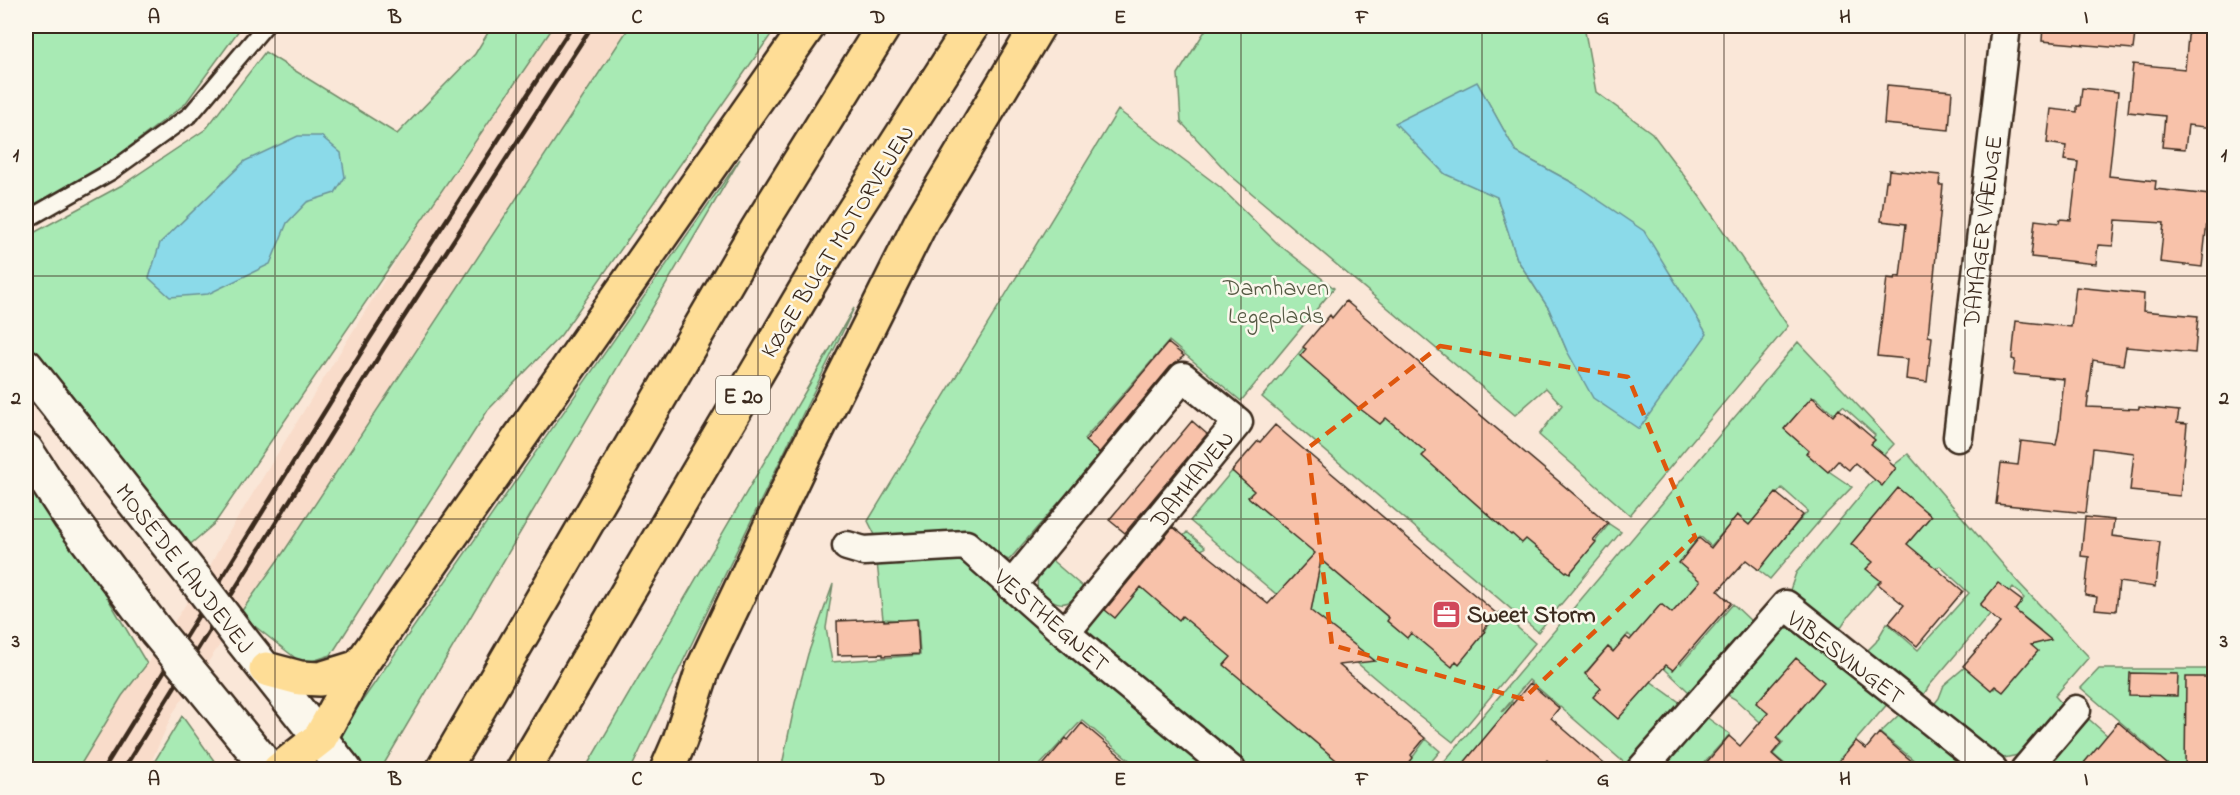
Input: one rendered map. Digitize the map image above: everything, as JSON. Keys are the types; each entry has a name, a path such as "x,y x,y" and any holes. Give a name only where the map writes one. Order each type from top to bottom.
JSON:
{"highway":[{"path":"279,770 320,738 359,667 808,26"},
{"path":"443,770 757,230 884,26"},
{"name":"KØGE BUGT MOTORVEJEN","path":"523,770 832,245 972,26"},
{"path":"668,770 698,681 801,462 922,220 1038,26"},
{"path":"266,669 300,678 320,679 359,667"},
{"path":"646,770 663,734 698,681"}],"main road":[{"name":"MOSEDE LANDEVEJ","path":"26,366 343,766"},
{"path":"26,450 69,516 156,631 270,770"}],"street":[{"name":"DAMAGER VÆNGE","path":"1958,437 2006,26"},
{"name":"DAMHAVEN","path":"1011,586 1183,377 1238,422 1065,633"},
{"name":"VESTHEGNET","path":"847,546 864,551 966,545 1065,633 1231,770"},
{"name":"VIBESVINGET","path":"1641,770 1786,605 1993,770"},
{"path":"2025,770 2076,710"}],"lane":[{"path":"26,220 112,171 191,114 265,26"}],"highlighted area":[{"path":"1440,346 1628,377 1695,537 1523,699 1332,645 1308,448"}],"shaded area":[{"path":"549,26 629,26 283,553 173,713 148,769 78,770 122,696 147,664 206,573 472,138"}],"green space":[{"path":"26,26 242,26 185,104 111,161 26,209"},
{"path":"492,26 554,26 215,523 186,548 26,340 26,237 122,185 206,129 265,52 397,134 475,54"},
{"path":"630,26 777,26 561,335 488,410 331,655 303,664 252,624 241,612 283,553"},
{"path":"1208,26 1584,26 1596,92 1652,133 1700,197 1788,326 1630,515 1539,435 1562,405 1546,388 1515,415 1229,174 1181,122 1178,74","holes":["1477,82 1516,152 1573,183 1567,351 1549,309 1517,259 1497,197"]},
{"name":"Damhaven Legeplads","path":"1118,110 1220,187 1277,243 1334,288 1241,401 1169,341 1084,439 1101,454 1009,560 947,534 877,539 868,521"},
{"path":"740,159 381,769 367,769 337,737"},
{"path":"854,308 631,769 585,769"},
{"path":"1798,342 1894,444 1869,471 1856,460 1875,435 1843,406 1834,414 1815,397 1786,429 1830,472 1852,487 1770,579 1757,569 1808,511 1782,488 1749,525 1738,515 1711,546 1700,536 1687,552 1695,559 1704,579 1652,639 1681,664 1733,604 1751,621 1690,693 1628,634 1614,651 1608,647 1585,673 1650,681 1682,704 1628,766 1529,680 1502,712 1512,702 1535,723 1461,769 1437,770"},
{"path":"1304,347 1571,572 1609,524 1621,532 1538,632 1262,397"},
{"path":"1908,454 2017,581 2089,657 2055,696 2064,706 2018,755 2004,758 1988,754 1932,707 1939,698 1944,685 1965,667 1994,689 2040,630 2015,610 2024,598 2013,587 1929,686 1921,699 1867,651 1876,642 1887,623 1918,650 1969,593 1940,566 1928,570 1905,552 1839,630 1790,590 1796,573 1870,484"},
{"path":"1232,471 1458,662 1500,612 1535,643 1453,742 1190,521"},
{"path":"26,473 88,565 147,664 122,696 78,769 26,769"},
{"path":"1187,532 1205,547 1187,564 1366,769 1250,769 1088,631 1089,615 1099,605 1116,615"},
{"path":"1047,556 1084,588 1067,603 1051,600 1037,591 1038,570"},
{"path":"958,560 979,572 1092,673 1208,769 1140,769 1082,720 1038,767 1041,769 781,770 808,654 833,584 826,628 832,662 920,655 918,621 883,619 877,562"},
{"path":"1787,629 1804,631 1890,701 1831,769 1785,769 1787,766 1773,754 1783,743 1735,699 1722,692 1771,634"},
{"path":"2099,669 2214,669 2214,769 2154,769 2145,761 2154,751 2081,688"},
{"path":"1903,711 1971,769 1925,769 1880,733"},
{"path":"1702,714 1730,734 1702,765 1707,769 1655,770"},
{"path":"2083,714 2108,736 2080,769 2038,770"},
{"path":"182,716 215,762 216,769 150,769"},
{"path":"1426,739 1440,751 1425,769 1404,769"}],"water":[{"path":"1477,82 1516,152 1573,183 1644,231 1707,334 1639,429 1593,398 1567,351 1549,309 1517,259 1497,197 1445,174 1395,123"},
{"path":"298,136 321,136 341,153 345,177 335,193 307,202 287,223 270,264 208,294 170,297 149,278 160,243 245,161"}],"building":[{"path":"2043,26 2136,26 2133,49 2042,41"},
{"path":"2189,26 2214,26 2214,128 2188,125 2185,149 2162,147 2165,116 2128,112 2133,64 2185,69"},
{"path":"1887,85 1952,91 1949,130 1884,124"},
{"path":"2082,88 2118,92 2109,176 2156,181 2155,189 2210,195 2202,267 2160,262 2164,223 2116,220 2113,246 2098,245 2096,264 2031,257 2035,220 2059,223 2060,219 2071,220 2078,162 2064,160 2066,146 2047,143 2051,109 2077,112"},
{"path":"1889,170 1940,175 1939,185 1943,185 1928,336 1932,337 1927,382 1906,379 1908,359 1877,356 1887,278 1900,277 1906,224 1881,221"},
{"path":"2076,287 2144,294 2143,311 2198,316 2195,353 2126,347 2123,365 2093,360 2087,407 2139,409 2139,407 2179,411 2177,423 2187,424 2180,496 2130,491 2134,453 2093,448 2086,513 1996,504 2001,463 2018,465 2021,441 2056,445 2059,430 2064,379 2013,374 2015,360 2012,359 2016,321 2071,327"},
{"path":"1346,301 1608,523 1593,540 1596,542 1570,573 1526,539 1522,543 1511,535 1422,456 1426,452 1386,418 1380,424 1300,356 1306,349 1303,347 1330,315 1332,318"},
{"path":"1168,343 1184,356 1170,367 1099,453 1085,441"},
{"path":"1812,397 1833,416 1839,409 1875,440 1871,444 1896,468 1882,486 1855,463 1849,470 1838,461 1828,472 1784,429"},
{"path":"1192,421 1207,434 1125,533 1109,520"},
{"path":"1275,425 1497,614 1459,664 1456,661 1452,667 1411,633 1407,638 1387,621 1389,618 1321,560 1311,611 1375,661 1339,665 1425,738 1411,755 1413,758 1403,770 1348,770 1224,665 1231,657 1182,616 1179,620 1141,587 1115,618 1105,610 1173,527 1268,604 1315,553 1248,497 1254,491 1232,471"},
{"path":"1898,488 1931,516 1907,544 1963,591 1917,646 1889,623 1904,605 1878,584 1881,581 1866,569 1873,562 1851,544"},
{"path":"1776,493 1803,515 1759,570 1746,560 1718,591 1731,603 1673,670 1666,665 1618,719 1593,697 1601,688 1585,674 1608,647 1613,652 1626,637 1630,640 1661,604 1672,613 1700,581 1679,563 1699,538 1711,548 1737,515 1749,525"},
{"path":"2085,517 2114,520 2112,536 2160,542 2155,587 2119,582 2116,611 2095,609 2097,597 2085,595 2089,557 2081,556"},
{"path":"1998,583 2022,601 2015,610 2051,640 2031,645 2038,651 2003,692 1995,686 1991,690 1963,666 2000,623 1980,605"},
{"path":"884,619 884,621 917,619 919,654 838,655 837,621"},
{"path":"1796,658 1824,682 1776,738 1781,743 1772,754 1790,770 1700,770 1729,736 1740,746 1768,713 1756,703"},
{"path":"2130,673 2178,674 2177,696 2129,695"},
{"path":"2186,677 2214,677 2214,770 2185,770"},
{"path":"1530,683 1559,708 1551,718 1611,770 1558,770 1547,760 1539,770 1458,770"},
{"path":"2118,722 2174,770 2078,770"},
{"path":"1082,723 1137,770 1039,770"},
{"path":"1879,733 1922,770 1831,770 1856,741 1866,749"}],"railway":[{"path":"103,770 370,338 572,26"},
{"path":"123,770 384,348 592,26"}],"place":[{"name":"Sweet Storm","path":"1446,614"}]}
